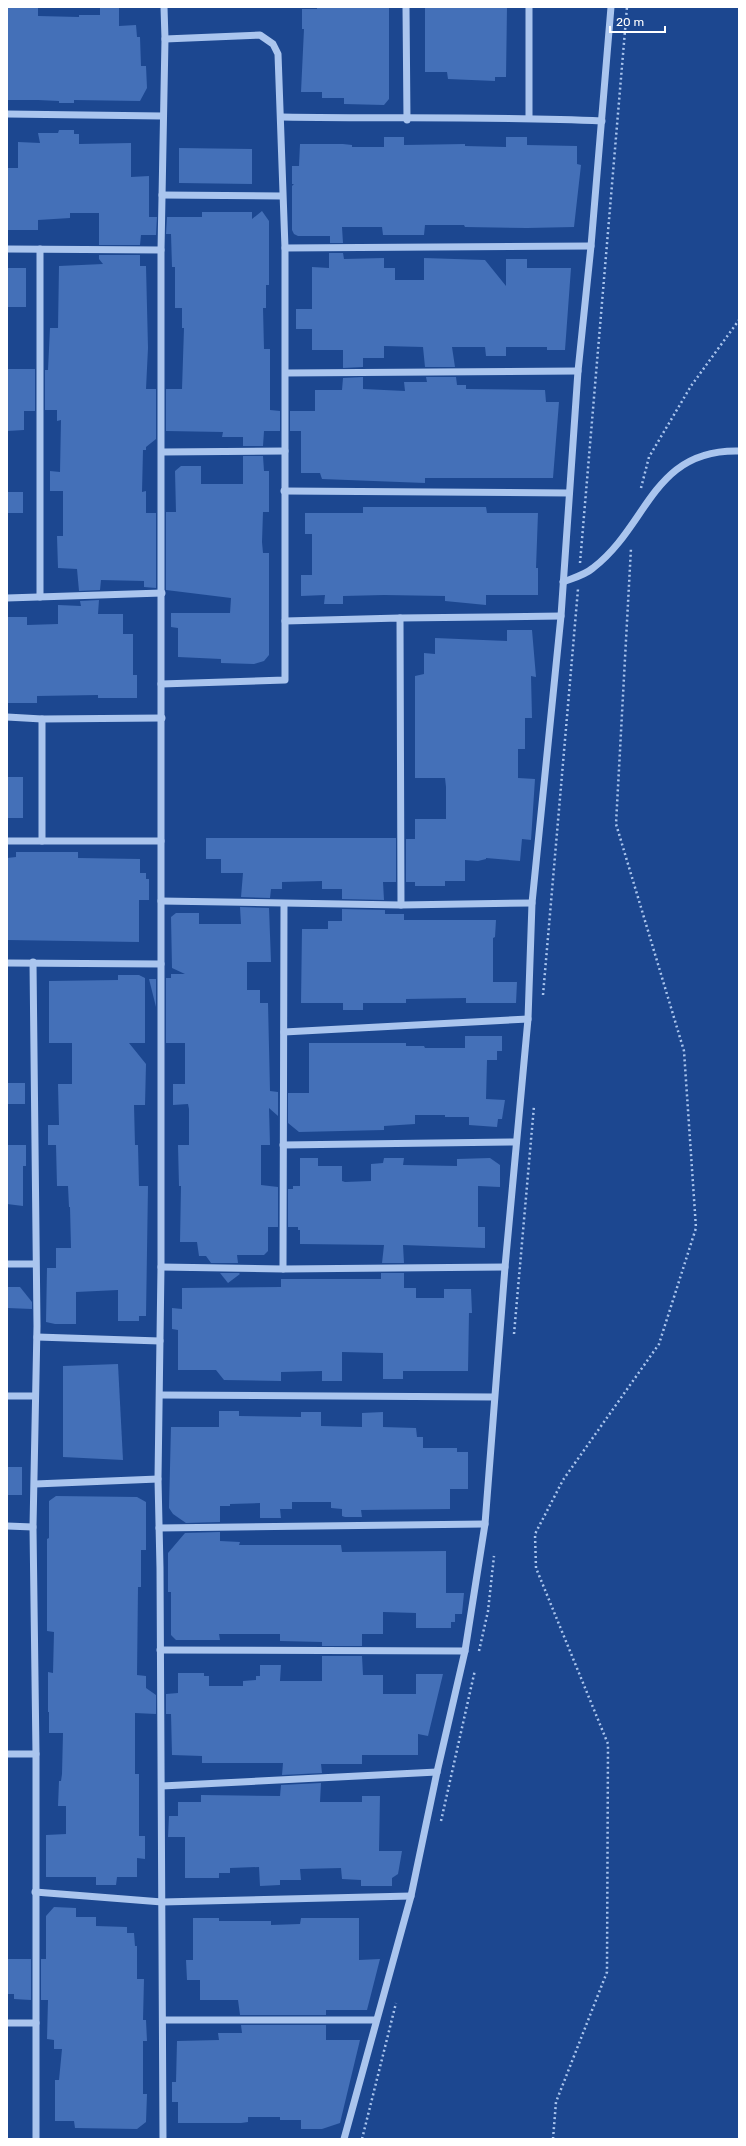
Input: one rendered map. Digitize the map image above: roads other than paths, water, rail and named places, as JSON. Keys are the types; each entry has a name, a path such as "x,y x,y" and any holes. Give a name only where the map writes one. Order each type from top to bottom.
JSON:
{"street":[{"path":"163,2139 162,1786 158,1479 161,1267 161,250 162,116 165,39 164,7"},
{"path":"406,7 407,120"},
{"path":"529,7 529,118"},
{"path":"344,2139 411,1896 437,1772 465,1651 485,1524 505,1267 528,1019 532,903 563,582 578,372 591,246 611,7"},
{"path":"161,684 285,680 284,491 286,373 282,196 282,118 278,54 273,44 267,38 260,35 165,39"},
{"path":"7,114 162,116"},
{"path":"282,118 407,120 529,118 602,121"},
{"path":"162,195 282,196"},
{"path":"284,248 591,246"},
{"path":"7,249 161,250"},
{"path":"40,249 40,597"},
{"path":"286,373 578,372"},
{"path":"162,452 285,451"},
{"path":"563,582 584,574 600,562 618,543 662,482 672,472 696,458 710,454 739,452"},
{"path":"284,491 569,493"},
{"path":"7,598 162,593"},
{"path":"285,621 560,616"},
{"path":"400,618 401,905"},
{"path":"7,717 42,719 162,718"},
{"path":"42,719 42,841"},
{"path":"7,841 161,841"},
{"path":"160,901 401,905 532,903"},
{"path":"283,1268 284,904"},
{"path":"33,962 35,1264 37,1337 33,1527 36,1754 36,2139"},
{"path":"7,963 161,964"},
{"path":"284,1032 528,1019"},
{"path":"283,1145 516,1142"},
{"path":"7,1264 35,1264"},
{"path":"161,1267 505,1267"},
{"path":"37,1337 160,1341"},
{"path":"160,1395 494,1397"},
{"path":"7,1396 35,1396"},
{"path":"35,1484 158,1479"},
{"path":"159,1528 485,1524"},
{"path":"7,1526 33,1527"},
{"path":"160,1650 465,1651"},
{"path":"7,1754 36,1754"},
{"path":"162,1786 437,1772"},
{"path":"35,1892 162,1902 411,1896"},
{"path":"163,2020 376,2020"},
{"path":"7,2022 36,2022"}]}
